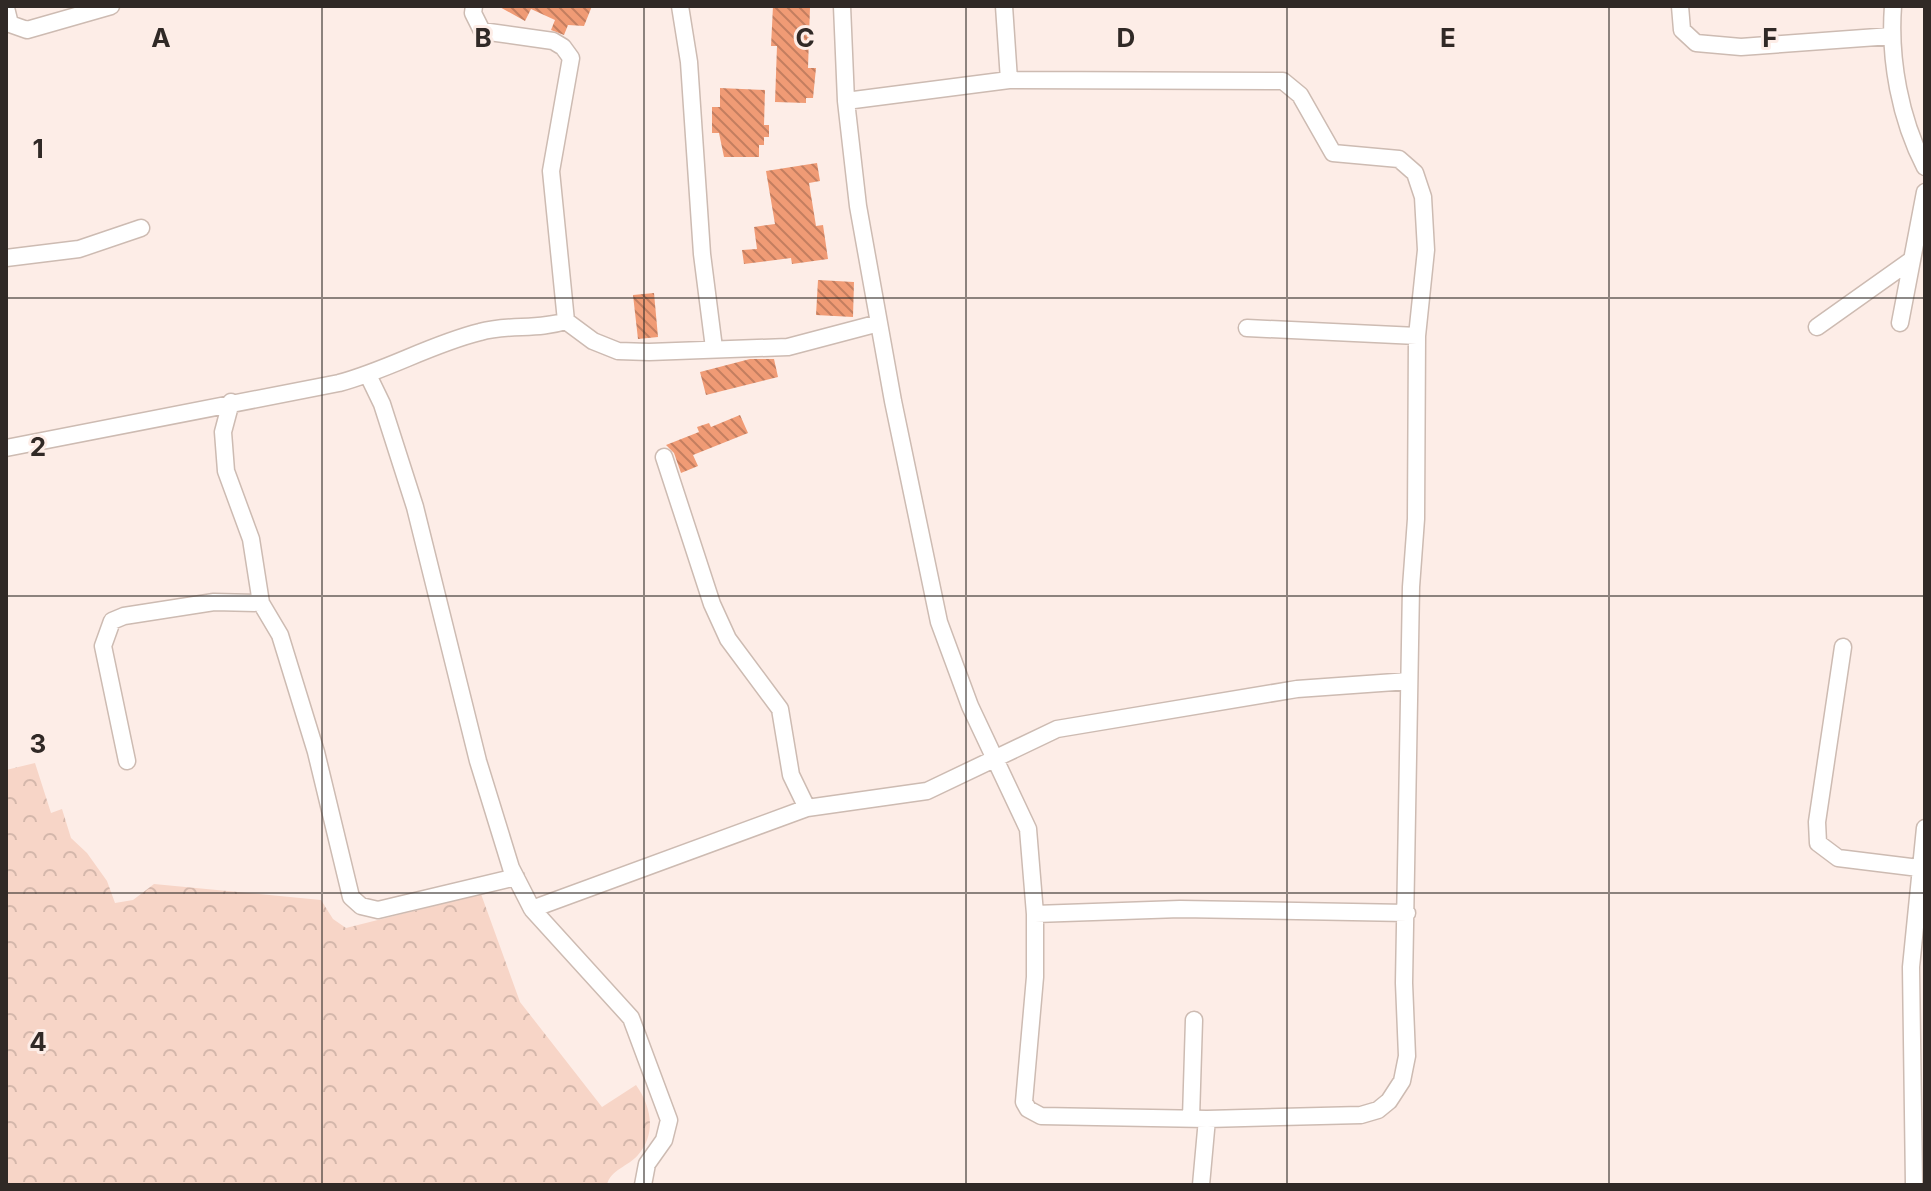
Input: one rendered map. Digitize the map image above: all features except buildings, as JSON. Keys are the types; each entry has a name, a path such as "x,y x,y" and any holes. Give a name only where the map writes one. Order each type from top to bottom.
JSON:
{"street":[{"path":"6,8 10,24 27,30 111,6"},
{"path":"474,6 473,13 482,31 553,41 567,50 571,58 551,171 566,321 593,341 618,351 788,347 879,323"},
{"path":"680,6 689,62 702,254 714,348"},
{"path":"842,6 846,101 858,206 939,622 970,706 1028,829 1035,914 1033,1021 1024,1097 1028,1109 1041,1116 1199,1118 1361,1115 1378,1110 1389,1101 1402,1081 1407,1056 1404,983 1409,681 1416,519 1417,336 1426,250 1423,197 1415,173 1399,159 1333,153 1292,86 1283,81 1009,80 846,101"},
{"path":"1004,6 1009,80"},
{"path":"1680,6 1682,30 1696,43 1741,47 1891,36"},
{"path":"1893,6 1891,36 1898,89 1925,167"},
{"path":"1900,323 1925,192"},
{"path":"6,258 79,249 141,228"},
{"path":"1817,327 1910,261"},
{"path":"6,448 231,402 300,392 368,375 478,332 538,327 566,321"},
{"path":"1247,328 1417,336"},
{"path":"368,375 382,404 415,507 464,712 516,877 532,909 631,1018 669,1120 664,1140 647,1164 643,1185"},
{"path":"231,402 223,432 224,453 251,539 261,603 280,635 316,752 344,880 355,903 378,910 516,877"},
{"path":"664,457 712,604 728,639 780,709 791,775 807,808"},
{"path":"127,761 103,646 112,621 124,616 214,602 261,603"},
{"path":"1843,647 1817,822 1818,843 1838,858 1919,868"},
{"path":"532,909 807,808 927,791 996,761 1036,737 1080,723 1297,689 1409,681"},
{"path":"1914,1185 1910,1014 1919,868 1924,838"},
{"path":"1035,914 1224,909 1407,913"},
{"path":"1194,1020 1201,1185"}],"green space":[{"path":"35,763 51,813 62,809 71,838 87,853 107,881 115,903 133,900 154,884 321,900 333,919 346,928 481,894 520,1002 602,1107 636,1085 650,1120 644,1147 612,1176 607,1185 6,1185 6,770"}]}
